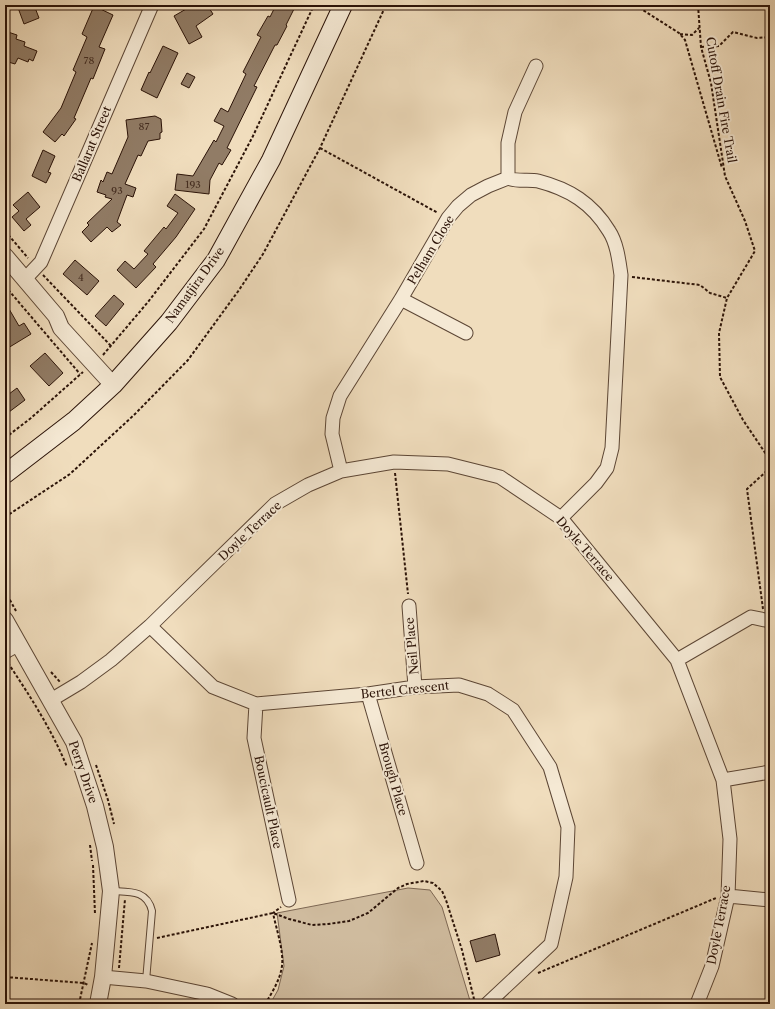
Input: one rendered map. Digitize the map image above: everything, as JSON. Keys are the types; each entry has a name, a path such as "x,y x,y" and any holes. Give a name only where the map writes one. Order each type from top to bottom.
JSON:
{"main road":[{"name":"Namatjira Drive","path":"5,474 74,421 116,381 169,322 216,260 271,160 344,5"}],"street":[{"name":"Ballarat Street","path":"25,279 41,262 152,5"},
{"path":"508,178 508,143 515,112 536,66"},
{"name":"Pelham Close","path":"341,471 332,434 333,418 340,396 401,298 448,218 458,206 471,195 488,186 508,178 511,180 531,179 552,185 574,194 593,209 610,232 618,256 621,275 612,448 607,468 596,483 561,518"},
{"path":"5,256 56,316 61,328 116,381"},
{"path":"401,298 466,333"},
{"name":"Doyle Terrace","path":"51,700 81,682 111,660 150,626 275,504 308,485 341,471 394,462 448,464 500,477 561,518 678,660 723,780 730,839 728,896 712,966 697,1004"},
{"name":"Neil Place","path":"409,606 416,686"},
{"path":"678,660 751,617 767,620"},
{"name":"Perry Drive","path":"5,620 74,742 95,806 118,892 98,1004"},
{"name":"Bertel Crescent","path":"150,626 213,687 256,704 368,694 416,686 459,685 488,694 513,710 550,767 568,827 566,877 551,944 488,1004"},
{"path":"5,652 19,644"},
{"name":"Brough Place","path":"368,694 417,863"},
{"name":"Boucicault Place","path":"256,704 254,738 289,900"},
{"path":"723,780 770,772"},
{"path":"728,896 770,900"},
{"path":"103,977 146,981 207,994 232,1004"}],"lane":[{"path":"118,892 131,891 145,898 150,904 152,911 146,981"}],"path":[{"path":"5,231 37,268 111,346 148,302 204,229 253,136 314,5"},
{"path":"5,517 70,474 134,415 188,360 240,290 263,254 320,148 386,5"},
{"path":"636,5 641,5"},
{"path":"636,5 679,33 685,40 725,176"},
{"name":"Cutoff Drain Fire Trail","path":"698,5 702,47 711,83 725,176 746,221 755,251 727,298 719,333 720,377 743,420 770,460"},
{"path":"679,33 692,35 699,27"},
{"path":"702,47 719,46 733,32 758,38 770,37"},
{"path":"320,148 448,218"},
{"path":"621,275 700,285 710,293 727,298"},
{"path":"5,286 80,374 5,438"},
{"path":"394,462 409,606"},
{"path":"767,620 747,489 770,468"},
{"path":"5,658 33,700 60,750 69,771"},
{"path":"90,843 93,865 95,920"},
{"path":"273,913 312,925 328,924 348,920 368,912 398,888 406,884 424,881 432,883 442,891 446,900 471,981 475,1004"},
{"path":"118,892 119,969"},
{"path":"535,974 718,897 728,896"},
{"path":"150,939 273,913 289,900"},
{"path":"265,1004 277,981 282,966 273,913"},
{"path":"79,1004 92,942"},
{"path":"5,977 84,983"}],"shaded area":[{"path":"408,888 430,890 442,907 471,1004 270,1004 278,990 284,966 277,913"}],"building":[{"path":"17,5 34,5 39,18 24,24"},
{"path":"193,5 207,5 213,14 196,26 202,37 189,44 174,16"},
{"path":"276,5 296,5 286,25 287,26 277,45 275,45 254,86 257,87 227,148 231,150 222,165 219,163 210,180 209,194 175,190 177,174 193,176 214,140 216,142 224,126 214,121 221,108 228,112 246,74 243,72 261,37 257,35 268,16 270,17"},
{"path":"94,6 113,15 99,47 105,49 93,79 91,78 74,118 76,119 64,136 62,134 55,142 43,132 61,108 76,72 73,70 87,37 82,34"},
{"path":"5,31 17,35 16,39 25,42 24,46 37,51 33,61 29,59 28,62 18,58 15,64 5,61"},
{"path":"163,46 178,53 157,98 141,90"},
{"path":"187,73 195,77 189,88 181,84"},
{"path":"155,116 161,119 162,132 160,133 160,139 148,141 141,156 138,155 125,184 136,188 133,197 127,195 117,222 121,225 112,232 107,227 91,242 82,232 89,225 87,223 112,199 97,192 101,180 103,182 107,172 112,174 128,137 126,120"},
{"path":"43,150 55,156 48,172 51,173 46,183 32,176"},
{"path":"28,192 40,207 26,219 31,225 24,231 12,217 19,211 13,205"},
{"path":"175,194 195,209 176,237 153,264 156,267 136,288 117,270 125,261 134,269 148,254 144,251 164,227 166,229 178,213 167,206"},
{"path":"75,260 99,281 87,295 63,274"},
{"path":"114,295 124,304 106,326 95,316"},
{"path":"5,302 19,326 24,323 31,334 8,348 5,343"},
{"path":"45,353 63,373 49,386 30,366"},
{"path":"17,388 25,400 5,415 5,397"},
{"path":"495,934 500,955 476,962 470,941"}]}
